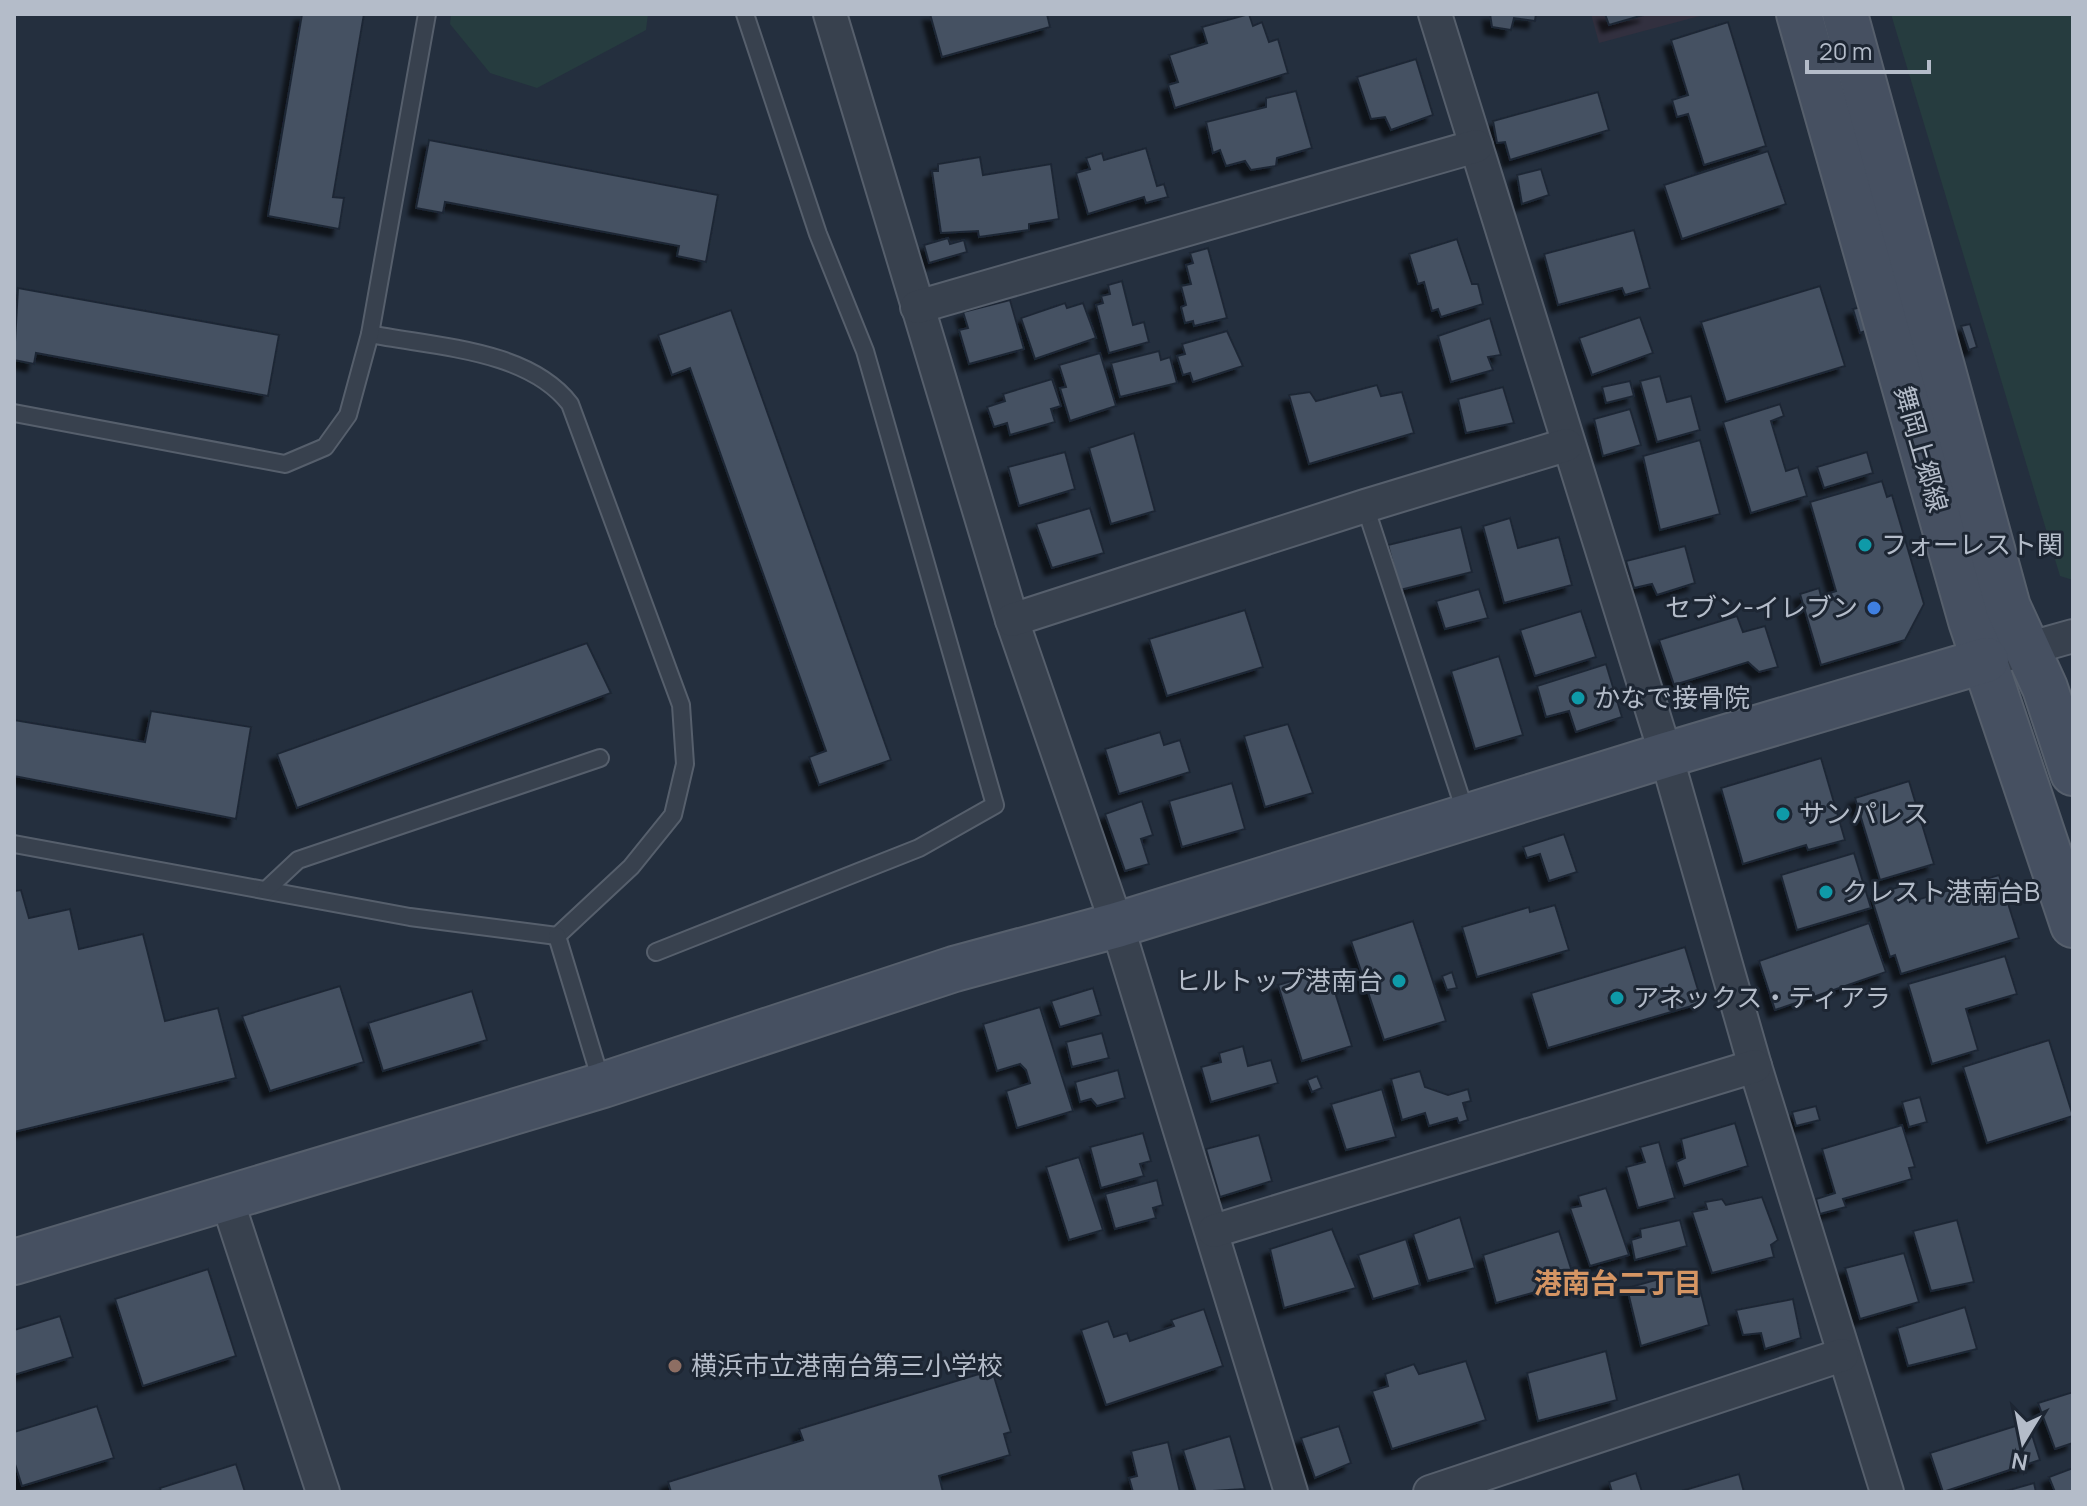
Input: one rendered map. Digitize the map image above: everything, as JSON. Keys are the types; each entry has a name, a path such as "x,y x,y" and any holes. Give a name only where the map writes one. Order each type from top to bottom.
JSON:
{"street":[{"path":"830,14 1012,620 1117,925 1214,1231 1291,1492"},
{"path":"1435,14 1566,445 1666,755 1755,1066 1842,1355 1887,1492"},
{"name":"舞岡上郷線","path":"1799,14 1884,325 1971,621 2045,688 2073,773"},
{"name":"舞岡上郷線","path":"1845,14 2000,578 2006,655 2073,925"},
{"path":"917,307 1476,146"},
{"path":"1012,620 1566,445"},
{"path":"14,1262 603,1085 954,969 1117,925 1666,755 2073,636"},
{"path":"1214,1231 1755,1066"},
{"path":"227,1200 323,1492"},
{"path":"1430,1492 1842,1355"}],"lane":[{"path":"14,413 285,464 325,447 348,415 370,334 427,14"},
{"path":"656,952 919,848 995,805 865,351 818,234 745,14"},
{"path":"370,334 521,364 555,385 570,404 681,705 685,764 673,815 631,867 557,936"},
{"path":"1365,506 1467,816"},
{"path":"266,890 298,860 600,758"},
{"path":"14,844 410,917 557,936"},
{"path":"557,936 603,1085"}],"shaded area":[{"path":"1591,14 1707,14 1599,43"}],"green space":[{"path":"451,14 648,14 646,30 537,88 490,73 450,24"},
{"path":"1891,14 2073,14 2073,580 2060,576"}],"building":[{"path":"302,14 364,14 333,197 344,198 339,229 268,216"},
{"path":"930,14 1047,14 1050,27 942,57"},
{"path":"1249,14 1253,26 1262,22 1269,42 1278,39 1288,73 1175,108 1168,85 1178,82 1169,55 1207,43 1202,27"},
{"path":"1490,14 1536,14 1535,21 1514,18 1511,30 1492,27"},
{"path":"1605,14 1647,14 1609,25"},
{"path":"1728,22 1766,146 1704,165 1688,114 1677,117 1672,100 1688,95 1671,40"},
{"path":"1416,59 1433,115 1391,130 1385,117 1371,119 1357,77"},
{"path":"1296,91 1312,148 1277,158 1276,166 1251,170 1245,161 1226,166 1220,150 1213,153 1206,122 1266,107 1266,98"},
{"path":"1598,92 1609,130 1510,160 1505,142 1497,143 1493,121"},
{"path":"429,140 718,195 706,262 677,256 679,246 445,202 443,213 416,208"},
{"path":"1146,148 1157,186 1164,184 1168,197 1146,203 1144,197 1088,214 1076,173 1090,169 1086,158 1102,153 1104,160"},
{"path":"1768,151 1786,204 1682,239 1664,185"},
{"path":"980,157 983,175 1051,164 1059,219 1029,224 1029,230 979,237 978,231 941,233 932,171 938,171 938,164"},
{"path":"1541,169 1549,195 1522,204 1517,175"},
{"path":"1634,230 1650,288 1625,295 1622,288 1558,305 1544,254"},
{"path":"948,238 950,244 964,240 967,252 929,263 924,245"},
{"path":"1457,239 1472,284 1478,284 1483,304 1441,317 1438,309 1432,311 1424,282 1418,284 1409,254"},
{"path":"1208,248 1227,318 1194,326 1193,321 1185,323 1181,307 1186,305 1181,286 1191,284 1186,265 1193,263 1190,253"},
{"path":"1122,281 1133,325 1144,322 1149,342 1109,353 1096,305 1103,303 1101,296 1110,294 1108,285"},
{"path":"1820,286 1845,366 1726,402 1701,322"},
{"path":"18,288 279,335 268,396 36,353 34,364 14,360"},
{"path":"1010,300 1024,349 969,364 959,330 968,328 963,312"},
{"path":"1065,303 1067,308 1083,303 1096,338 1035,359 1021,318"},
{"path":"1861,307 1868,330 1860,333 1853,309"},
{"path":"731,310 891,760 819,785 809,757 826,751 690,368 672,375 658,335"},
{"path":"1640,317 1653,353 1592,375 1579,338"},
{"path":"1490,318 1501,355 1488,357 1493,370 1451,382 1438,336"},
{"path":"1970,324 1977,347 1969,350 1961,326"},
{"path":"1227,331 1243,366 1193,382 1190,373 1183,375 1177,356 1185,354 1182,344"},
{"path":"1159,351 1161,360 1170,357 1177,383 1120,397 1111,363"},
{"path":"1100,353 1116,406 1070,421 1060,388 1066,387 1059,365"},
{"path":"1660,376 1667,402 1691,396 1700,430 1657,442 1640,381"},
{"path":"1052,379 1061,406 1051,409 1055,422 1010,435 1007,423 994,427 987,407 1005,401 1003,394"},
{"path":"1630,381 1634,396 1606,403 1602,387"},
{"path":"1377,385 1381,396 1402,392 1414,433 1309,464 1289,395 1310,392 1316,401"},
{"path":"1503,387 1514,423 1466,433 1458,399"},
{"path":"1780,404 1784,416 1771,421 1786,471 1798,467 1807,496 1751,513 1723,422"},
{"path":"1630,409 1641,445 1603,456 1594,419"},
{"path":"1134,433 1155,511 1111,524 1089,448"},
{"path":"1700,440 1720,514 1660,530 1643,456"},
{"path":"1065,452 1075,489 1019,506 1008,467"},
{"path":"1867,452 1873,473 1824,488 1817,467"},
{"name":"フォーレスト関","path":"1882,481 1887,497 1892,495 1924,604 1905,640 1821,665 1800,594 1819,588 1821,596 1836,591 1810,502"},
{"path":"1090,508 1104,553 1052,568 1036,524"},
{"path":"1510,518 1518,548 1559,537 1572,585 1504,603 1483,526"},
{"path":"1461,527 1472,572 1400,590 1388,545"},
{"path":"1685,546 1695,583 1657,595 1652,584 1634,588 1626,561"},
{"path":"1479,589 1488,618 1445,629 1436,601"},
{"path":"1245,610 1263,667 1167,696 1149,639"},
{"path":"1581,611 1596,657 1535,676 1520,630"},
{"path":"1737,616 1743,632 1765,626 1778,667 1759,672 1748,662 1674,685 1659,640"},
{"path":"587,643 611,693 297,808 277,754"},
{"path":"1499,656 1523,735 1475,749 1451,671"},
{"name":"かなで接骨院","path":"1606,664 1622,717 1576,732 1569,711 1546,717 1537,686"},
{"path":"151,711 251,727 236,819 14,776 14,720 145,742"},
{"path":"1288,724 1313,793 1265,807 1244,736"},
{"path":"1160,732 1164,745 1180,740 1190,772 1119,794 1105,749"},
{"name":"サンパレス","path":"1821,758 1845,840 1808,850 1806,845 1743,864 1721,788"},
{"path":"1909,781 1934,864 1880,880 1855,798"},
{"path":"1232,783 1245,829 1182,847 1169,801"},
{"path":"1142,801 1153,835 1141,839 1149,864 1125,871 1105,814"},
{"path":"1564,834 1577,872 1549,881 1540,854 1527,858 1523,847"},
{"name":"クレスト港南台B","path":"1854,853 1871,908 1797,930 1781,875"},
{"path":"1999,875 2019,938 1901,974 1895,955 1890,957 1871,896 1905,885 1910,902"},
{"path":"21,890 29,918 70,909 79,949 143,934 165,1021 218,1008 236,1078 14,1132 14,891"},
{"path":"1555,905 1569,950 1477,977 1462,927 1529,907 1530,912"},
{"name":"ヒルトップ港南台","path":"1413,921 1446,1021 1384,1040 1351,941"},
{"path":"1869,923 1886,972 1775,1010 1759,961"},
{"name":"アネックス・ティアラ","path":"1685,947 1702,1003 1548,1048 1531,993"},
{"path":"2005,956 2017,994 1966,1009 1978,1050 1932,1064 1908,984"},
{"path":"1328,970 1352,1046 1302,1061 1278,985"},
{"path":"1452,972 1457,988 1447,990 1442,976"},
{"path":"340,986 364,1062 270,1091 242,1016"},
{"path":"1093,988 1101,1015 1060,1027 1051,1001"},
{"path":"472,991 487,1040 383,1071 368,1023"},
{"path":"1040,1007 1073,1111 1017,1128 1006,1091 1030,1083 1026,1070 1020,1064 997,1071 983,1024"},
{"path":"1102,1033 1109,1058 1072,1067 1066,1042"},
{"path":"2049,1040 2073,1116 1987,1143 1963,1067"},
{"path":"1243,1046 1248,1066 1271,1060 1278,1083 1211,1102 1201,1067 1221,1062 1219,1053"},
{"path":"1118,1070 1125,1098 1097,1106 1091,1099 1080,1102 1075,1082"},
{"path":"1420,1071 1425,1087 1448,1095 1468,1089 1471,1101 1463,1103 1468,1120 1459,1123 1457,1118 1429,1126 1425,1113 1402,1120 1391,1079"},
{"path":"1317,1076 1322,1088 1312,1092 1307,1080"},
{"path":"1382,1089 1396,1137 1346,1150 1331,1104"},
{"path":"1920,1097 1927,1122 1909,1127 1902,1102"},
{"path":"1816,1106 1820,1120 1796,1126 1792,1112"},
{"path":"1735,1123 1748,1166 1684,1186 1676,1162 1685,1158 1681,1139"},
{"path":"1902,1125 1915,1167 1909,1168 1912,1179 1843,1199 1846,1207 1820,1214 1816,1199 1835,1193 1822,1149"},
{"path":"1143,1133 1151,1161 1140,1164 1144,1176 1101,1188 1090,1147"},
{"path":"1259,1135 1272,1181 1220,1197 1206,1149"},
{"path":"1659,1142 1675,1198 1638,1208 1626,1167 1645,1162 1640,1147"},
{"path":"1079,1157 1103,1230 1069,1240 1046,1167"},
{"path":"1157,1180 1163,1205 1153,1208 1156,1218 1115,1229 1105,1194"},
{"path":"1606,1188 1629,1255 1590,1266 1570,1208 1581,1206 1578,1196"},
{"path":"1762,1197 1778,1240 1771,1245 1774,1257 1712,1273 1692,1212 1707,1209 1705,1202 1722,1199 1726,1205"},
{"path":"1460,1217 1475,1268 1428,1281 1413,1234"},
{"path":"1680,1220 1687,1246 1635,1260 1631,1240 1641,1237 1640,1229"},
{"path":"1957,1220 1974,1282 1931,1291 1913,1231"},
{"path":"1332,1229 1356,1288 1284,1308 1270,1249"},
{"path":"1559,1231 1575,1281 1496,1303 1483,1255"},
{"path":"1406,1239 1420,1285 1373,1299 1358,1255"},
{"path":"1904,1253 1919,1302 1860,1319 1845,1268"},
{"path":"208,1269 236,1356 143,1386 115,1299"},
{"path":"1695,1269 1709,1325 1641,1346 1627,1288"},
{"path":"1793,1299 1801,1338 1765,1349 1761,1333 1743,1335 1736,1310"},
{"path":"1965,1307 1977,1349 1908,1366 1897,1328"},
{"path":"1204,1309 1223,1366 1106,1405 1081,1330 1108,1321 1114,1337 1127,1333 1130,1341 1174,1326 1171,1320"},
{"path":"60,1316 73,1357 14,1375 14,1330"},
{"path":"1606,1351 1617,1400 1538,1421 1527,1373"},
{"path":"1466,1361 1486,1420 1392,1449 1372,1391 1388,1386 1385,1374 1414,1364 1419,1374"},
{"path":"992,1370 1011,1432 1004,1434 1010,1455 939,1476 943,1492 671,1492 668,1482 803,1440 799,1429"},
{"path":"2073,1392 2073,1443 2055,1449 2038,1403"},
{"path":"97,1406 114,1458 22,1486 14,1461 14,1432"},
{"path":"2028,1422 2040,1460 1943,1492 1930,1453"},
{"path":"1339,1426 1351,1463 1315,1478 1301,1438"},
{"path":"1230,1436 1245,1489 1196,1492 1183,1450"},
{"path":"1168,1442 1180,1492 1133,1492 1129,1478 1137,1476 1131,1451"},
{"path":"236,1464 245,1492 161,1492 160,1488"},
{"path":"2073,1468 2073,1492 2055,1492 2049,1477"},
{"path":"1636,1473 1642,1492 1612,1492 1609,1482"},
{"path":"1739,1474 1744,1492 1678,1492"},
{"path":"2034,1483 2036,1492 2002,1492"}],"place":[{"name":"フォーレスト関","path":"1865,545"},
{"name":"セブン-イレブン","path":"1874,608"},
{"name":"かなで接骨院","path":"1578,698"},
{"name":"サンパレス","path":"1783,814"},
{"name":"クレスト港南台B","path":"1826,892"},
{"name":"ヒルトップ港南台","path":"1399,981"},
{"name":"アネックス・ティアラ","path":"1617,998"},
{"name":"横浜市立港南台第三小学校","path":"675,1366"}],"district":[{"name":"港南台二丁目","path":"1618,1283"}]}
